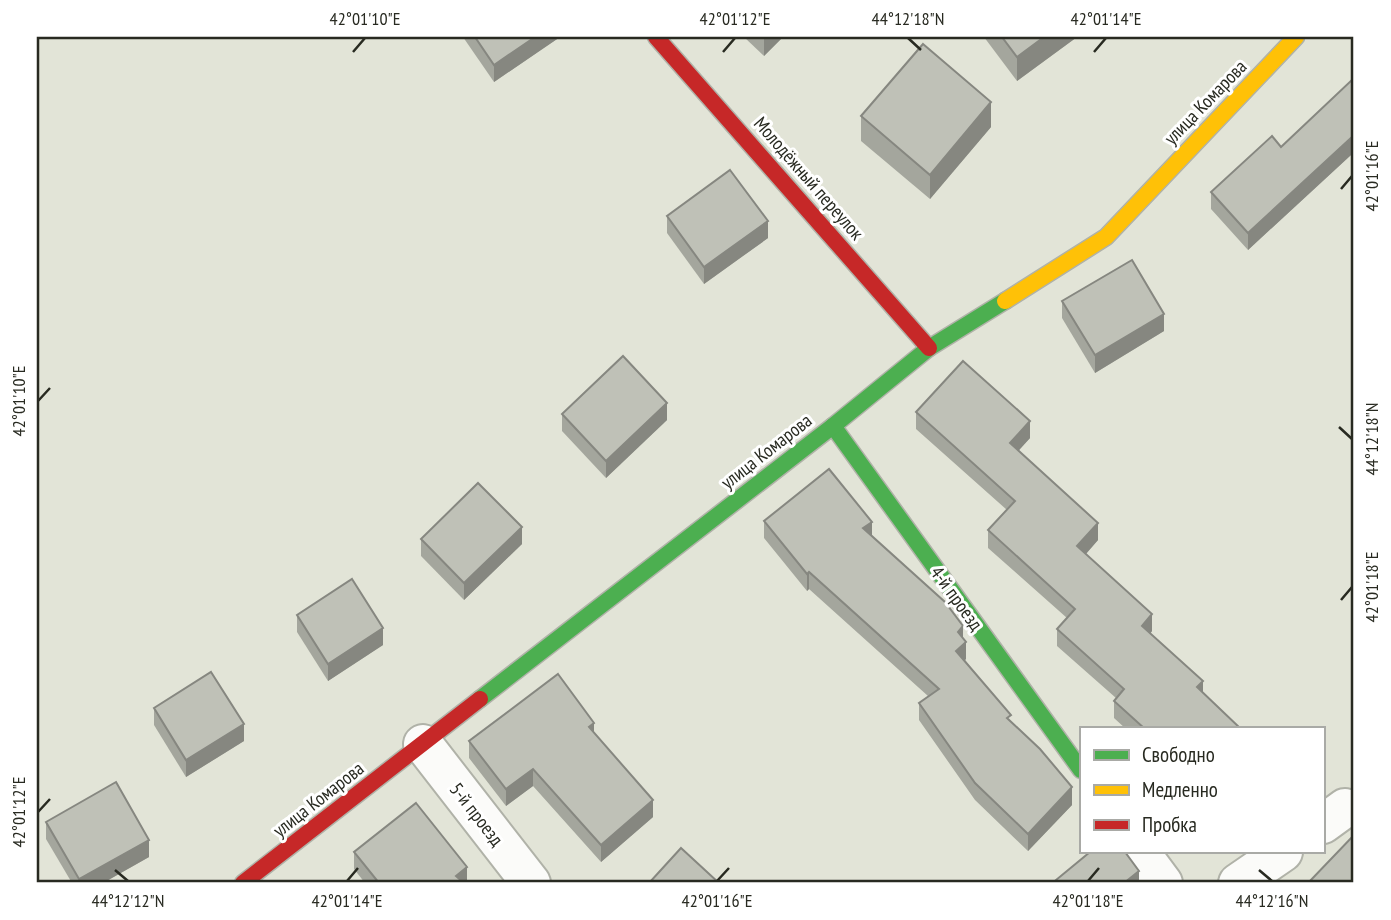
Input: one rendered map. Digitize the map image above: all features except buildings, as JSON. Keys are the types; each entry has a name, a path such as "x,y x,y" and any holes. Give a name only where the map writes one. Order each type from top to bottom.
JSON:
{"street":[{"name":"Молодёжный переулок","path":"656,37 929,348"},
{"name":"улица Комарова","path":"243,883 833,426 929,348 1106,237 1296,37"},
{"name":"4-й проезд","path":"833,426 1080,769"},
{"name":"5-й проезд","path":"423,744 531,883"},
{"path":"1141,853 1163,883"},
{"path":"1238,883 1282,853"}],"traffic: fast":[{"path":"480,699 833,426 929,348 1005,301"},
{"path":"833,426 1080,769"}],"traffic: slow":[{"path":"1005,301 1106,237 1296,37"}],"traffic: jam":[{"path":"656,37 929,348"},
{"path":"243,883 480,699"}]}
